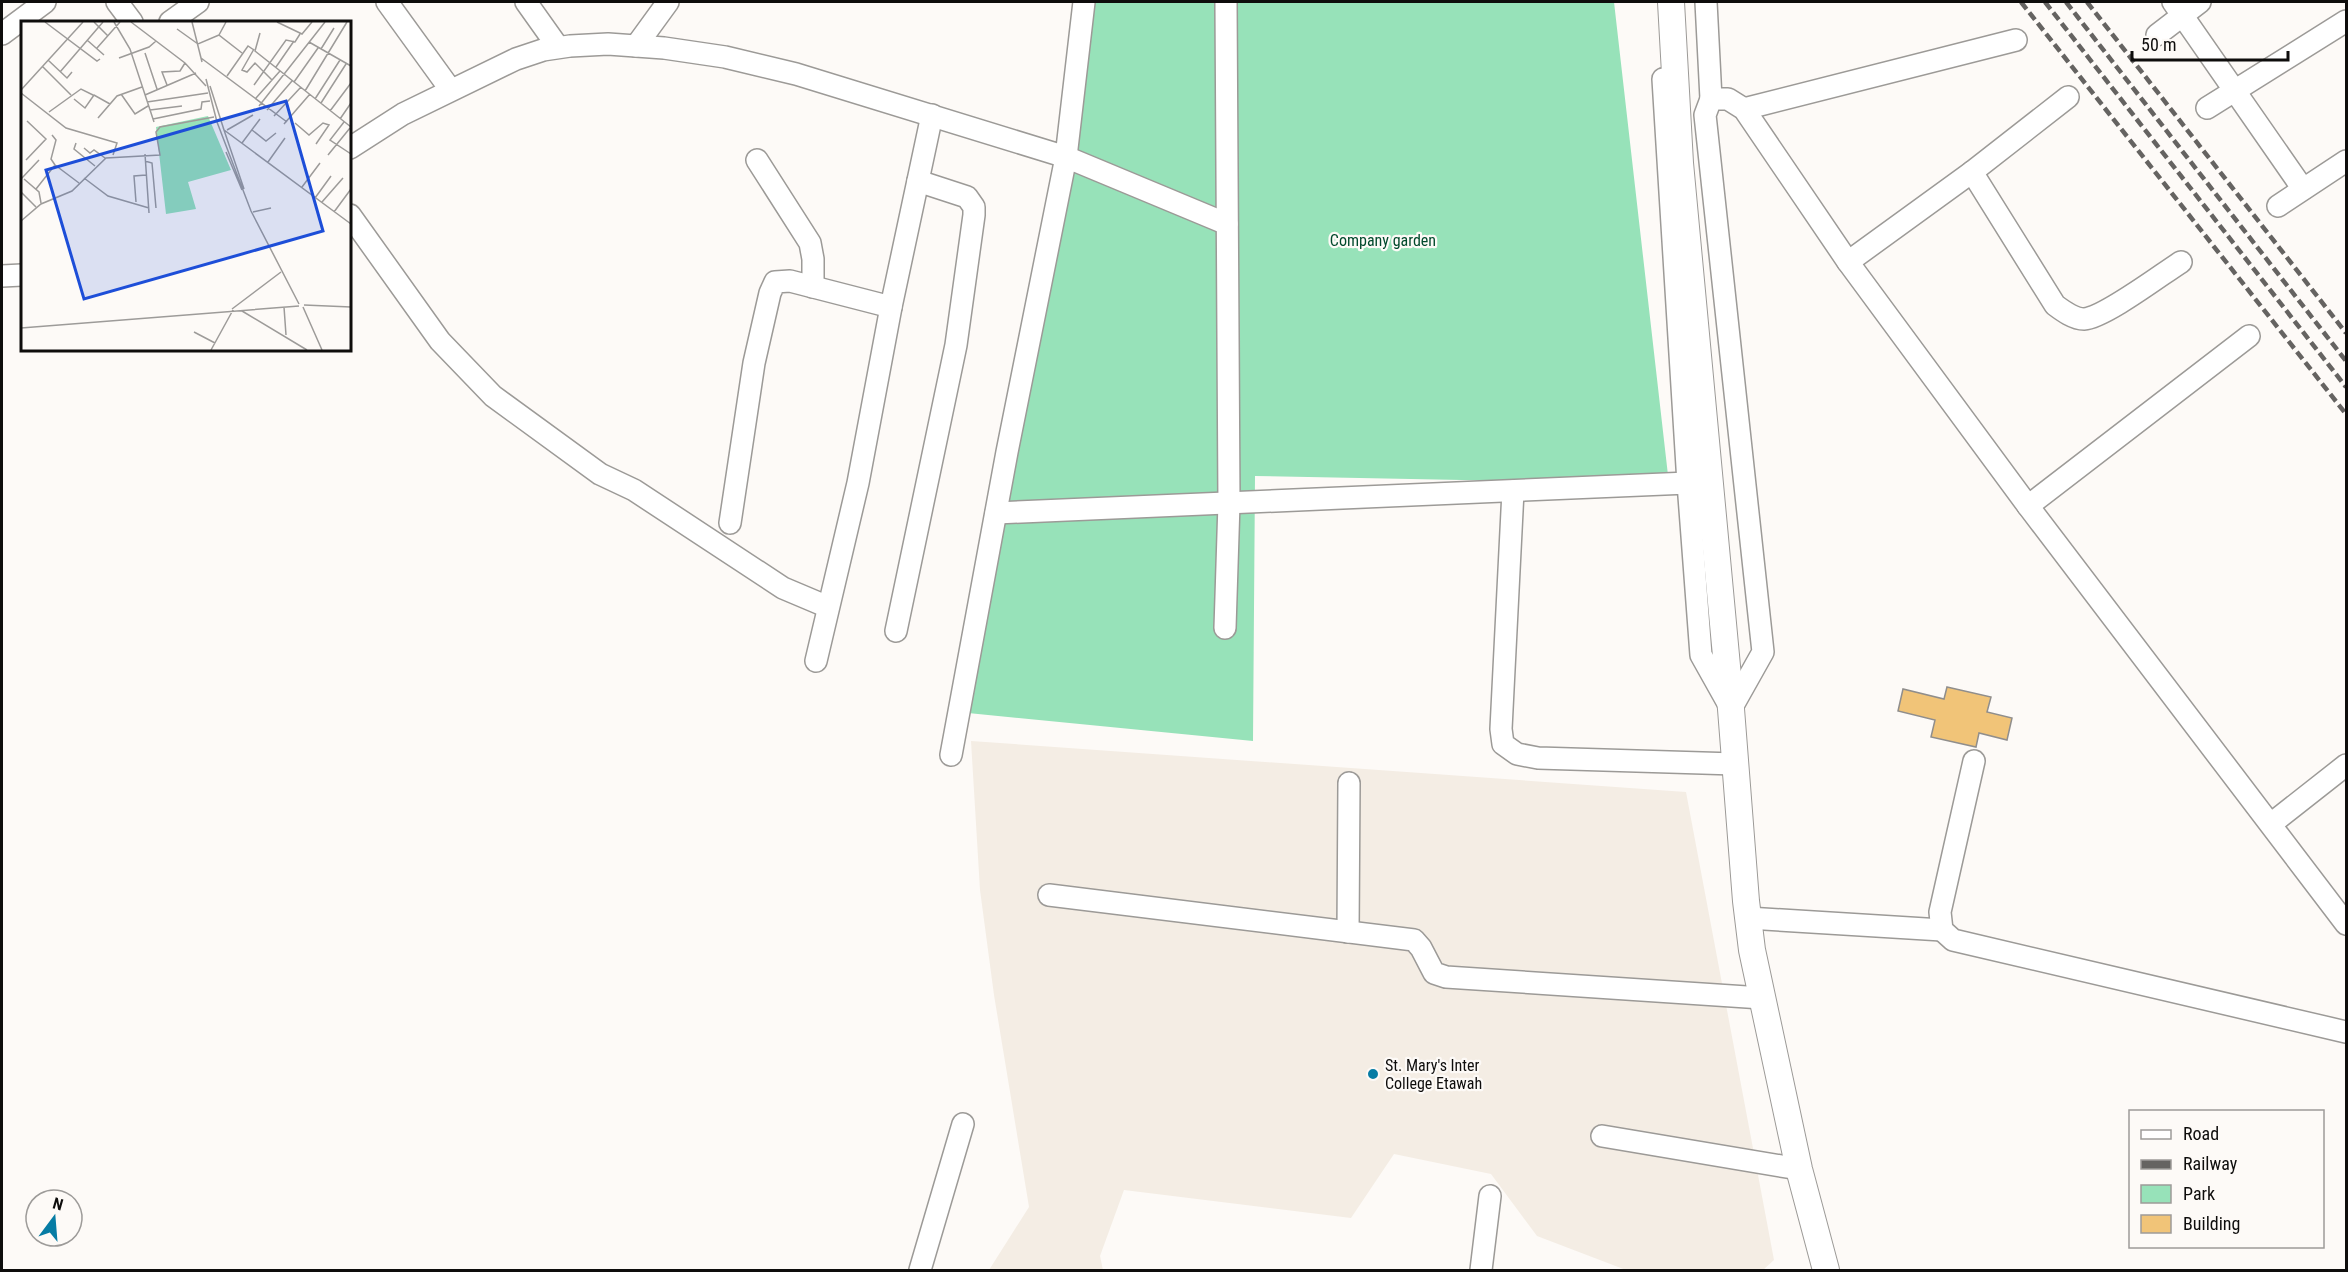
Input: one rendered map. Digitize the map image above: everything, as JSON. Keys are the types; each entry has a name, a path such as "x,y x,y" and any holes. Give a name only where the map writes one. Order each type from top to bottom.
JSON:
{"main road":[{"path":"1671,2 1680,163 1731,709 1748,918 1752,950 1799,1168 1826,1270"}],"street":[{"path":"2,34 45,2"},
{"path":"117,2 131,21"},
{"path":"171,21 198,2"},
{"path":"387,2 450,89"},
{"path":"526,2 558,48"},
{"path":"636,46 668,2"},
{"path":"951,755 1066,157 1084,2"},
{"path":"1225,628 1229,503 1226,2"},
{"path":"1659,2 1688,483 1701,655 1731,709"},
{"path":"1706,2 1711,99 1706,115 1763,652 1731,709"},
{"path":"2157,34 2178,7 2200,2"},
{"path":"2178,7 2303,189"},
{"path":"2207,108 2346,21"},
{"path":"1744,109 2016,40"},
{"path":"351,147 403,114 450,89 516,59 558,48 608,44 636,46 725,57 796,74 1066,157 1227,224"},
{"path":"1848,262 1972,172 2068,97"},
{"path":"1711,99 1728,99 1744,109 1848,262 2028,506 2346,924"},
{"path":"816,660 858,483 891,307 932,115"},
{"path":"757,160 810,243 813,259 813,287"},
{"path":"2278,206 2346,161"},
{"path":"1972,172 2055,305 2067,314 2084,319 2100,314 2181,262"},
{"path":"896,631 956,345 974,215 974,207 967,197 918,181"},
{"path":"351,215 440,341 493,396 600,474 634,490 783,588 828,608"},
{"path":"2,276 21,275"},
{"path":"730,523 754,363 772,287 780,280 891,307"},
{"path":"2028,506 2249,336"},
{"path":"996,513 1688,483"},
{"path":"1513,491 1501,729 1503,744 1517,754 1538,758 1735,764"},
{"path":"1942,930 1940,912 1944,889 1974,761"},
{"path":"2271,824 2346,765"},
{"path":"1348,932 1349,783"},
{"path":"1049,895 1414,940 1421,948 1434,973 1446,977 1762,998"},
{"path":"1748,918 1942,930 1953,940 1974,946 2346,1032"},
{"path":"920,1270 963,1124"},
{"path":"1602,1136 1799,1168"},
{"path":"1481,1270 1490,1197"}],"shaded area":[{"name":"St. Mary's Inter College Etawah","path":"971,741 1686,792 1774,1260 1763,1270 1626,1270 1537,1236 1491,1174 1394,1154 1351,1218 1124,1190 1100,1256 1103,1270 989,1270 1029,1207 994,995 980,890"}],"green space":[{"name":"Company garden","path":"1087,2 1614,2 1669,484 1255,476 1253,741 968,713"}],"building":[{"path":"1947,687 1991,697 1987,712 2012,718 2007,740 1979,733 1976,747 1931,737 1935,720 1898,711 1903,689 1944,699"}],"railway":[{"path":"2021,2 2346,414"},
{"path":"2045,2 2346,387"},
{"path":"2066,2 2346,361"},
{"path":"2087,2 2346,333"}],"place":[{"name":"St. Mary's Inter College Etawah","path":"1373,1074"}]}
